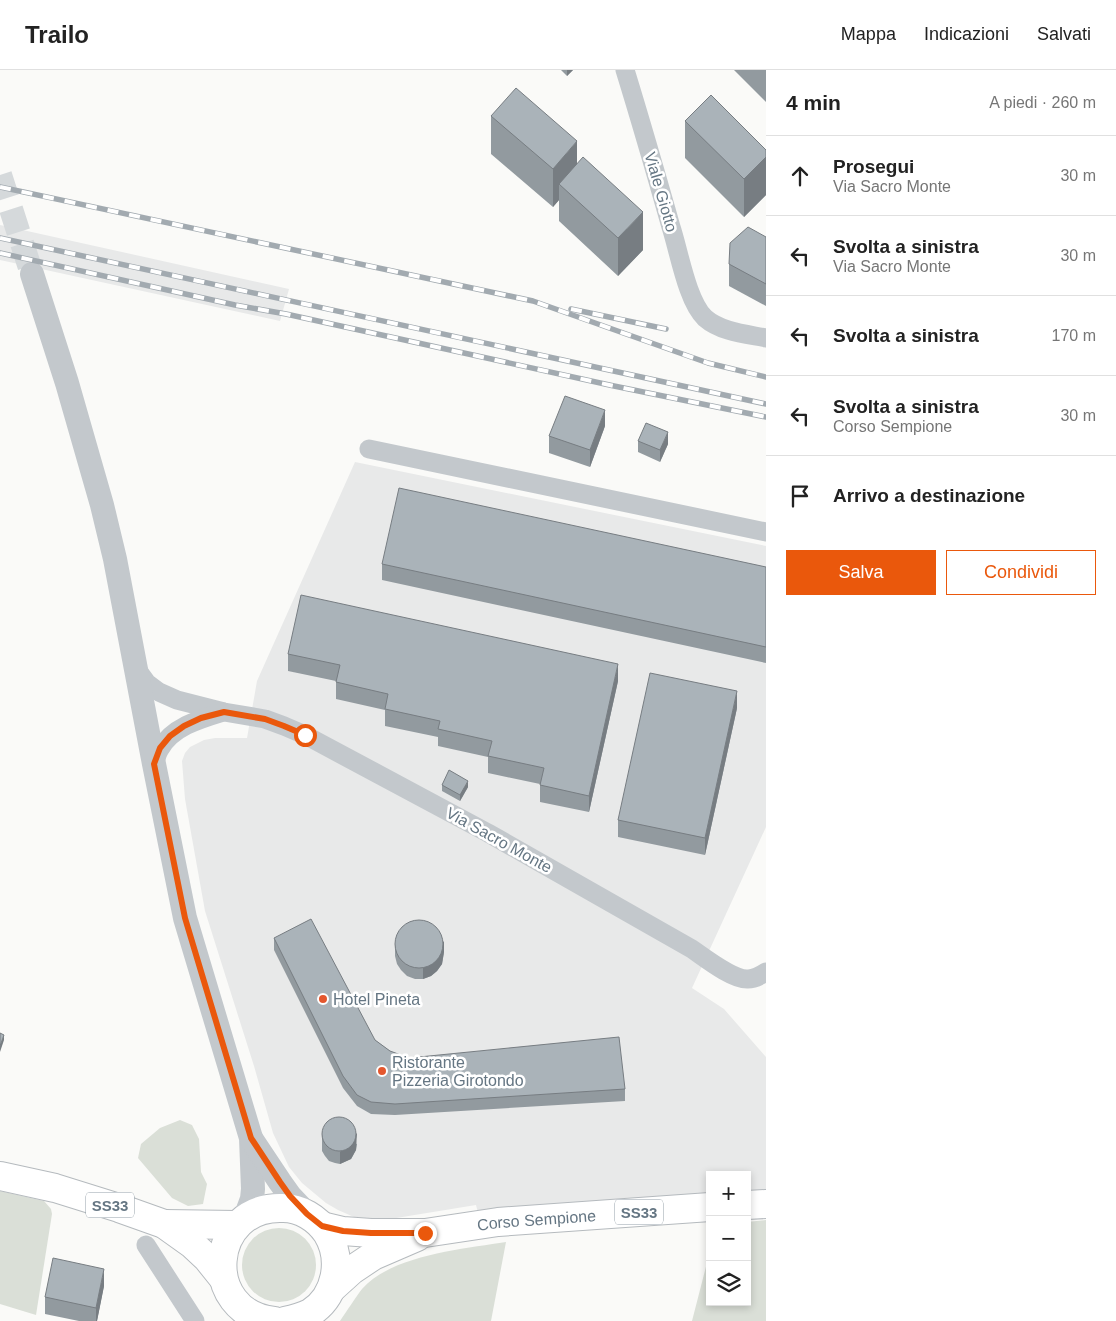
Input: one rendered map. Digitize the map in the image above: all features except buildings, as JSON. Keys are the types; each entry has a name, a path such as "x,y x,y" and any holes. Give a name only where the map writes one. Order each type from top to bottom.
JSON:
{"main road":[{"name":"SS33","path":"0,1176 55,1188 164,1224 192,1244 207,1258 223,1278"},
{"path":"751,1205 766,1204"},
{"name":"Corso Sempione","path":"241,1222 255,1212 272,1207 290,1208 343,1231 425,1233 498,1222 706,1207"},
{"path":"315,1220 331,1240 336,1256 336,1273 324,1304"},
{"path":"241,1222 229,1237 224,1250 223,1278 229,1292 238,1305 251,1314 265,1320 274,1321"},
{"name":"SS33","path":"164,1224 241,1222"},
{"name":"Corso Sempione","path":"285,1321 296,1319 324,1304 352,1270 374,1256 425,1233"}],"street":[{"name":"Viale Giotto","path":"625,70 688,286 695,304 700,312 712,323 720,327 766,338"},
{"path":"32,274 67,383 102,505 115,559 185,918 251,1138 252,1199 241,1222"},
{"path":"369,449 766,532"},
{"name":"Via Sacro Monte","path":"136,668 147,683 158,692 177,700 224,712 265,719 305,735 488,833 736,977 751,979 766,972"},
{"name":"Via Sacro Monte","path":"154,764 160,748 170,736 184,726 201,718 224,712"},
{"path":"251,1138 290,1196 315,1220"},
{"path":"146,1246 195,1321"}],"shaded area":[{"path":"0,225 289,289 280,321 0,260"},
{"path":"355,462 766,546 766,827 692,988 724,1009 766,1057 766,1193 751,1194 751,1171 706,1171 706,1196 478,1213 476,1205 384,1220 373,1220 354,1217 338,1210 326,1203 302,1183 289,1167 273,1133 205,911 185,799 182,761 185,753 190,747 204,740 247,738 257,681"},
{"path":"180,1120 192,1125 199,1139 201,1172 207,1184 203,1204 188,1206 172,1198 138,1158 141,1144 160,1128"},
{"path":"0,1191 44,1201 51,1209 52,1214 36,1315 0,1304"},
{"path":"766,1220 766,1321 692,1321 706,1267 706,1306 751,1306 751,1222"},
{"path":"272,1228 286,1228 300,1234 310,1244 316,1258 316,1272 310,1286 300,1296 286,1302 272,1302 258,1296 248,1286 242,1272 242,1258 248,1244 258,1234"},
{"path":"506,1242 491,1321 340,1321 362,1289 391,1268 429,1255"}],"tunnel":[{"path":"0,175 32,274"}],"railway":[{"path":"0,187 533,301 708,363 766,377"},
{"path":"0,238 766,404"},
{"path":"0,253 235,305 286,314 614,386 766,417"},
{"path":"571,309 666,329"}],"place":[{"name":"Hotel Pineta","path":"323,999"},
{"name":"Ristorante Pizzeria Girotondo","path":"382,1071"}],"route":[{"path":"305,735 265,719 224,712 201,718 184,726 170,736 160,748 154,764 185,918 251,1138 290,1196 307,1214 322,1226 343,1231 371,1233 425,1233"}]}
